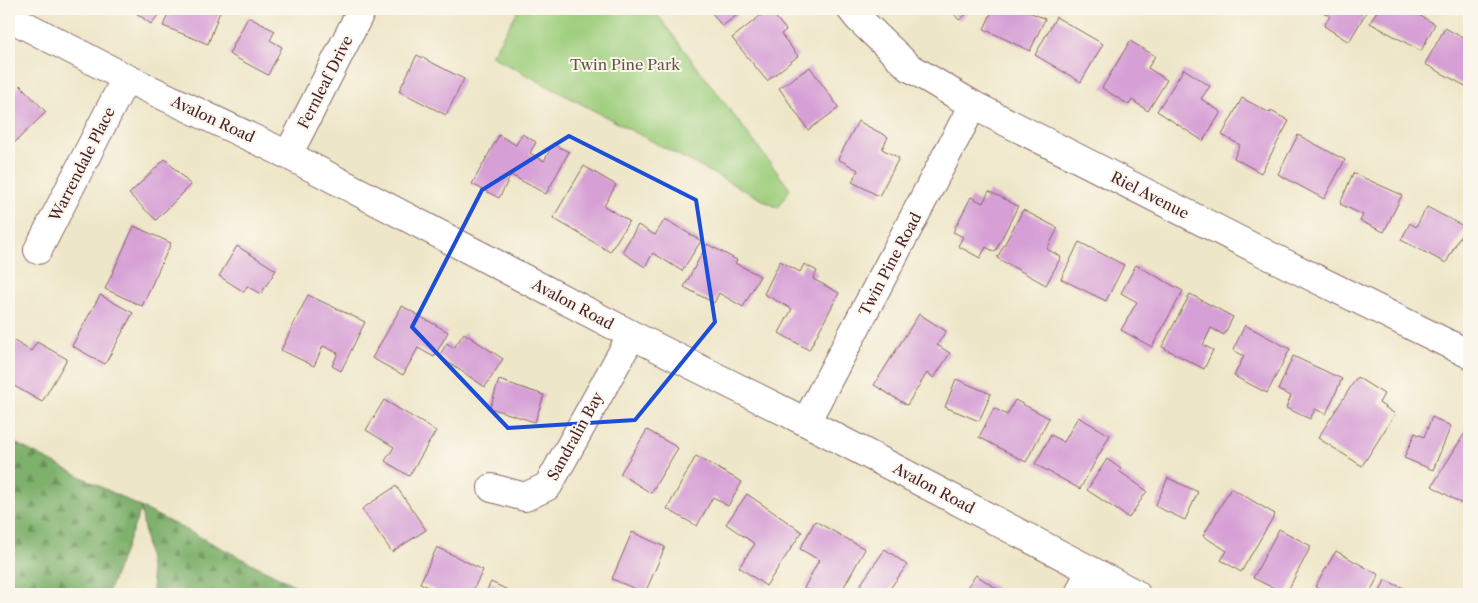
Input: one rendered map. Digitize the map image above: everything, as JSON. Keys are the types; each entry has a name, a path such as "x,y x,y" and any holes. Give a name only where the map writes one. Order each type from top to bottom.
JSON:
{"street":[{"name":"Fernleaf Drive","path":"288,155 362,9"},
{"name":"Riel Avenue","path":"851,9 909,67 973,105 1272,257 1469,354"},
{"name":"Avalon Road","path":"9,17 126,78 288,155 632,335 806,422 1084,582 1136,594"},
{"name":"Warrendale Place","path":"38,250 126,78"},
{"name":"Twin Pine Road","path":"806,422 973,105"},
{"name":"Sandralin Bay","path":"492,488 525,497 548,486 632,335"}],"highlighted area":[{"path":"569,136 696,200 715,322 635,420 508,428 412,327 482,190"}],"green space":[{"name":"Twin Pine Park","path":"519,9 653,9 790,189 778,208 491,56"},
{"path":"9,440 312,594 154,594 141,509 109,590 84,594 9,594"}],"building":[{"path":"131,9 163,9 151,24"},
{"path":"170,9 221,9 208,44 163,26"},
{"path":"709,9 746,9 722,26"},
{"path":"769,9 786,30 781,34 798,56 767,81 732,38"},
{"path":"950,9 973,9 959,20"},
{"path":"993,9 1023,9 1045,19 1030,51 984,29"},
{"path":"1318,9 1368,9 1349,42 1324,26 1330,16"},
{"path":"1378,9 1408,9 1435,24 1421,51 1370,23"},
{"path":"248,17 275,31 270,40 282,47 268,75 229,54"},
{"path":"1056,17 1103,44 1081,82 1035,55"},
{"path":"1445,28 1469,41 1469,88 1425,64"},
{"path":"1130,41 1155,56 1148,68 1167,80 1148,111 1132,100 1129,105 1102,88"},
{"path":"417,55 464,79 446,115 399,91"},
{"path":"810,67 839,108 808,130 779,88"},
{"path":"1184,69 1210,86 1201,99 1221,112 1203,141 1157,111"},
{"path":"20,85 46,112 10,147 9,96"},
{"path":"1242,98 1289,121 1261,173 1234,158 1240,145 1222,135"},
{"path":"858,121 888,137 882,149 899,158 879,196 852,182 858,170 838,159"},
{"path":"522,134 536,142 530,153 544,161 553,144 569,152 546,194 511,175 499,198 472,184 499,135 516,145"},
{"path":"1298,135 1345,160 1324,199 1278,174"},
{"path":"165,159 191,185 156,220 129,194"},
{"path":"584,166 616,185 604,206 629,221 610,252 553,218"},
{"path":"1353,173 1402,195 1384,232 1360,221 1363,215 1340,204"},
{"path":"989,191 1018,206 995,252 986,247 980,258 958,246 963,237 953,232 971,197 983,203"},
{"path":"1427,207 1465,227 1446,263 1401,240 1410,223 1416,227"},
{"path":"1023,210 1058,228 1047,249 1061,257 1046,285 997,258"},
{"path":"665,219 701,241 682,271 653,253 645,267 622,252 638,225 655,235"},
{"path":"134,226 171,243 142,306 105,289"},
{"path":"1079,242 1124,265 1106,301 1061,279"},
{"path":"707,244 737,260 735,263 760,276 743,307 719,293 714,303 684,287"},
{"path":"237,246 276,270 261,294 247,286 244,292 219,276"},
{"path":"780,261 800,272 804,264 817,271 813,279 839,293 809,350 779,333 792,309 764,294"},
{"path":"1136,265 1183,291 1152,347 1121,330 1137,302 1121,293"},
{"path":"1190,294 1233,317 1224,335 1211,328 1203,345 1213,350 1204,369 1162,347"},
{"path":"100,295 133,313 105,364 72,346"},
{"path":"308,295 365,322 341,371 332,366 338,353 323,346 314,366 281,350"},
{"path":"402,306 448,332 434,357 418,348 403,375 372,358"},
{"path":"919,314 946,331 937,345 950,353 934,378 927,373 907,405 874,385"},
{"path":"1245,325 1290,349 1267,393 1234,376 1244,356 1233,350"},
{"path":"464,333 503,359 485,387 439,356 447,343 454,348"},
{"path":"9,338 31,351 37,342 67,359 42,402 9,383"},
{"path":"1293,356 1342,379 1326,414 1315,409 1310,419 1286,408 1291,396 1278,390"},
{"path":"1357,377 1384,394 1379,403 1395,414 1362,466 1318,438"},
{"path":"956,379 991,394 979,421 945,407"},
{"path":"499,380 544,395 535,422 490,408"},
{"path":"384,400 436,431 409,476 385,461 394,447 366,430"},
{"path":"1015,400 1049,418 1026,462 979,437 994,408 1007,415"},
{"path":"1078,417 1110,435 1080,489 1035,464 1051,435 1064,442"},
{"path":"1432,417 1451,426 1433,470 1404,458 1415,433 1424,437"},
{"path":"647,430 678,448 651,493 620,474"},
{"path":"1466,431 1469,433 1469,492 1462,504 1432,486"},
{"path":"696,456 742,482 728,506 713,497 697,526 667,509"},
{"path":"1107,459 1121,469 1119,471 1147,491 1129,518 1087,490"},
{"path":"1168,478 1198,492 1185,520 1155,506"},
{"path":"396,486 426,530 392,552 362,509"},
{"path":"1231,488 1275,514 1241,572 1221,560 1227,551 1203,536"},
{"path":"747,494 802,532 766,586 739,567 755,544 726,524"},
{"path":"815,521 865,549 840,594 816,594 804,588 819,560 800,549"},
{"path":"1279,529 1311,546 1286,594 1253,578"},
{"path":"632,532 665,547 645,593 612,579"},
{"path":"437,547 483,570 471,594 442,594 420,583"},
{"path":"885,549 907,565 889,590 896,594 854,594"},
{"path":"1336,551 1379,575 1369,594 1329,594 1315,587"},
{"path":"976,575 1005,594 962,594"},
{"path":"1385,580 1417,594 1379,594"},
{"path":"491,582 516,594 485,594"}]}
